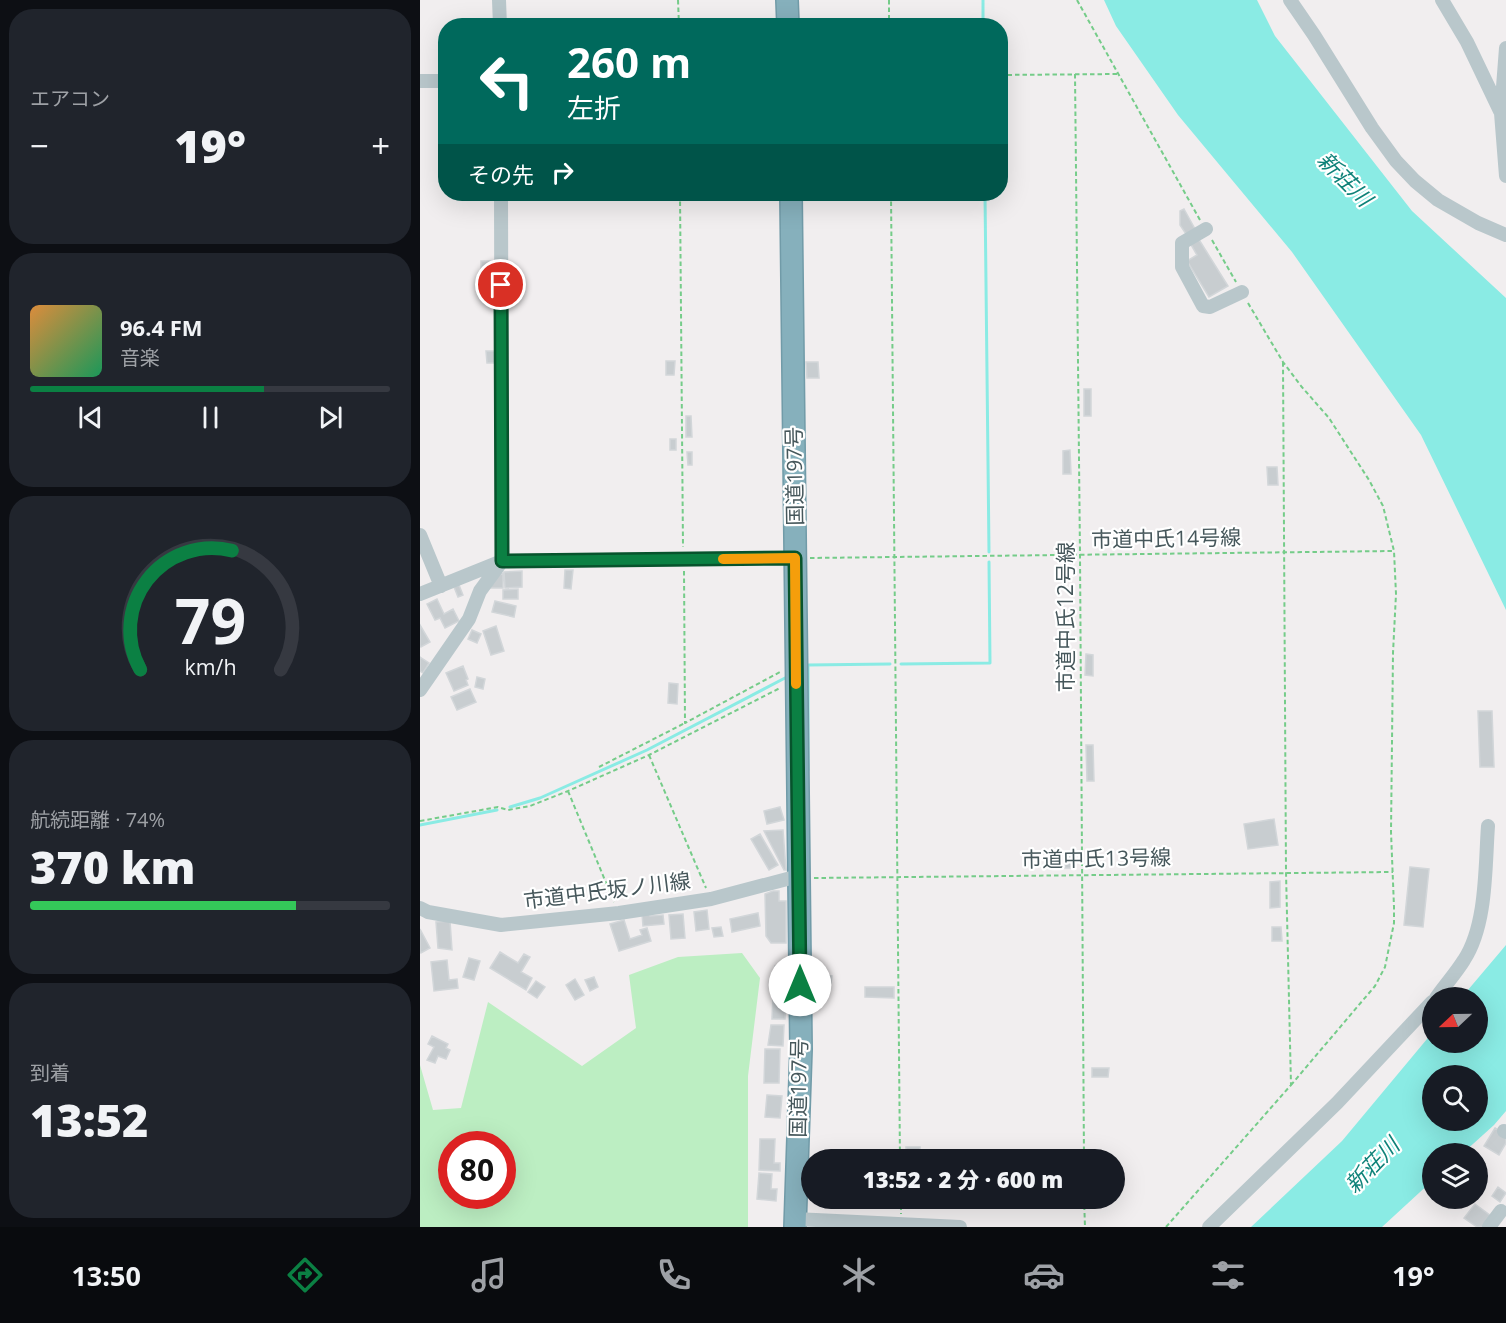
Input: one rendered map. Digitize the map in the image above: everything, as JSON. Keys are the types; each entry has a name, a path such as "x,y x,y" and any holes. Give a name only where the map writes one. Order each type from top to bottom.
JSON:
{"highway":[{"path":"787,0 788,18"},
{"name":"国道197号","path":"791,201 801,1050 795,1223"}],"street":[{"path":"499,0 500,18"},
{"path":"1290,0 1372,128 1396,161 1438,200 1478,223 1506,234"},
{"path":"1442,0 1467,42 1501,113"},
{"path":"1506,48 1501,113 1506,176"},
{"path":"420,81 438,81"},
{"path":"420,690 469,619 480,591 502,561 501,201"},
{"path":"1206,229 1182,243 1182,267 1203,306 1210,307 1242,292"},
{"path":"420,535 441,586"},
{"path":"420,594 502,561 795,558"},
{"path":"1444,987 1466,958 1476,930 1483,902 1488,826"},
{"name":"市道中氏坂ノ川線","path":"423,913 494,926 619,913 711,899 800,878"},
{"path":"1209,1227 1337,1103 1422,1013"},
{"path":"1489,1227 1501,1211"},
{"path":"795,1223 960,1227"}],"path":[{"path":"678,0 679,18"},
{"path":"889,0 889,18"},
{"path":"1077,0 1283,362 1329,418 1369,480 1383,506 1394,551 1396,594 1392,702 1394,923 1381,978 1291,1085 1166,1227"},
{"name":"市道中氏12号線","path":"1075,74 1084,1149"},
{"path":"1008,75 1119,74"},
{"path":"680,201 685,723"},
{"path":"891,201 900,1149"},
{"path":"1283,362 1286,872 1291,1085"},
{"name":"市道中氏14号線","path":"795,558 1394,551"},
{"path":"599,767 685,723 796,672"},
{"path":"420,821 498,807 508,810 530,806 568,791 649,755 796,672"},
{"path":"649,755 711,899"},
{"path":"568,791 619,913"},
{"name":"市道中氏13号線","path":"800,878 1393,872"},
{"path":"1084,1209 1085,1227"}],"green space":[{"path":"742,953 760,978 748,1076 748,1227 420,1227 420,1065 433,1110 461,1108 488,1002 582,1066 636,1028 629,975 678,957"}],"water":[{"name":"新荘川","path":"1104,0 1257,0 1275,36 1412,211 1506,298 1506,610 1421,435 1292,252 1178,115 1116,26"},
{"name":"新荘川","path":"1506,945 1506,1111 1494,1125 1488,1130 1488,1065 1422,1065 1422,1131 1487,1131 1474,1143 1422,1143 1422,1190 1382,1227 1251,1227 1342,1141 1422,1045 1422,1053 1488,1053 1488,987 1470,987"}],"building":[{"path":"1184,209 1195,229 1186,234 1180,225 1180,211"},
{"path":"1198,238 1228,286 1209,297 1187,261 1197,255 1190,243"},
{"path":"481,261 495,261 495,270 481,270"},
{"path":"486,351 496,351 496,363 487,363"},
{"path":"666,361 675,361 674,375 666,375"},
{"path":"806,362 818,362 819,378 807,378"},
{"path":"1084,389 1091,389 1091,416 1084,416"},
{"path":"686,416 691,416 692,437 686,437"},
{"path":"670,439 676,439 676,450 670,450"},
{"path":"1070,450 1071,474 1063,474 1063,451"},
{"path":"687,452 692,452 692,465 688,465"},
{"path":"1267,467 1277,467 1278,485 1268,485"},
{"path":"565,570 573,570 571,589 564,588"},
{"path":"522,571 522,587 505,588 504,572"},
{"path":"503,573 503,588 490,588 495,577"},
{"path":"459,585 463,595 458,597 454,587"},
{"path":"518,589 518,599 503,599 503,590"},
{"path":"437,599 444,614 453,609 459,621 445,628 440,618 435,620 427,604"},
{"path":"495,601 516,606 514,617 492,612"},
{"path":"420,625 430,642 421,647 420,645"},
{"path":"496,626 504,651 491,655 483,631"},
{"path":"472,630 481,634 477,643 468,639"},
{"path":"1086,654 1093,655 1093,676 1085,675"},
{"path":"420,657 429,663 423,673 420,671"},
{"path":"463,666 468,685 454,691 446,673"},
{"path":"477,677 485,679 483,689 475,687"},
{"path":"669,683 678,684 677,704 668,703"},
{"path":"470,689 476,702 457,710 451,697"},
{"path":"1478,711 1492,711 1494,767 1480,767"},
{"path":"1086,745 1093,745 1094,781 1087,781"},
{"path":"780,807 784,820 767,824 764,811"},
{"path":"1274,819 1278,845 1248,849 1244,824"},
{"path":"783,830 786,870 764,831"},
{"path":"760,834 778,865 769,870 751,839"},
{"path":"1065,854 1075,854 1075,868 1065,868"},
{"path":"1410,867 1429,869 1423,927 1404,925"},
{"path":"1280,881 1280,907 1270,908 1270,882"},
{"path":"779,891 779,901 786,901 786,943 771,943 766,936 765,894"},
{"path":"707,910 709,929 696,931 694,912"},
{"path":"649,913 650,916 663,915 664,924 643,926 642,914"},
{"path":"758,913 760,926 732,932 730,919"},
{"path":"683,914 685,938 671,939 669,915"},
{"path":"624,920 630,939 642,935 640,930 647,928 651,941 619,951 610,924"},
{"path":"450,921 452,950 438,948 436,922"},
{"path":"721,927 723,936 714,937 712,928"},
{"path":"1272,927 1281,927 1282,941 1272,941"},
{"path":"420,929 430,948 421,953 420,950"},
{"path":"500,952 518,963 524,954 530,957 521,972 532,978 526,990 490,968"},
{"path":"469,958 480,961 474,980 463,977"},
{"path":"447,960 449,980 457,979 458,988 434,991 431,962"},
{"path":"775,966 786,966 786,990 774,990"},
{"path":"814,974 832,976 831,983 824,982 823,995 812,994"},
{"path":"594,977 598,987 590,991 585,980"},
{"path":"575,979 584,995 575,1000 566,985"},
{"path":"536,981 545,987 537,998 528,992"},
{"path":"865,987 894,987 894,998 865,997"},
{"path":"773,993 786,993 785,1019 772,1019"},
{"path":"771,1025 784,1025 783,1046 768,1045"},
{"path":"432,1036 448,1044 446,1048 450,1050 446,1059 438,1056 435,1063 427,1060 434,1047 428,1044"},
{"path":"765,1049 780,1049 779,1083 764,1083"},
{"path":"1092,1068 1109,1068 1108,1077 1092,1077"},
{"path":"767,1095 782,1096 780,1118 765,1117"},
{"path":"1495,1128 1506,1135 1506,1143 1499,1155 1488,1148 1488,1143 1486,1143"},
{"path":"760,1139 775,1139 774,1163 780,1163 780,1171 759,1170"},
{"path":"906,1147 920,1147 920,1149 906,1149"},
{"path":"759,1173 772,1174 771,1189 777,1189 776,1201 757,1199"},
{"path":"1498,1187 1506,1193 1500,1202 1492,1196"},
{"path":"1471,1209 1482,1209 1491,1216 1483,1227 1477,1227 1464,1218"}],"waterway":[{"path":"983,0 983,18"},
{"path":"985,201 989,552"},
{"path":"901,664 990,663 989,562"},
{"path":"808,770 808,665 890,664"},
{"path":"510,807 540,798 647,750 785,678"},
{"path":"420,825 497,810"}],"slow traffic":[{"path":"723,559 795,558 796,684"}],"route":[{"path":"501,285 502,561 795,558 800,985"}]}
